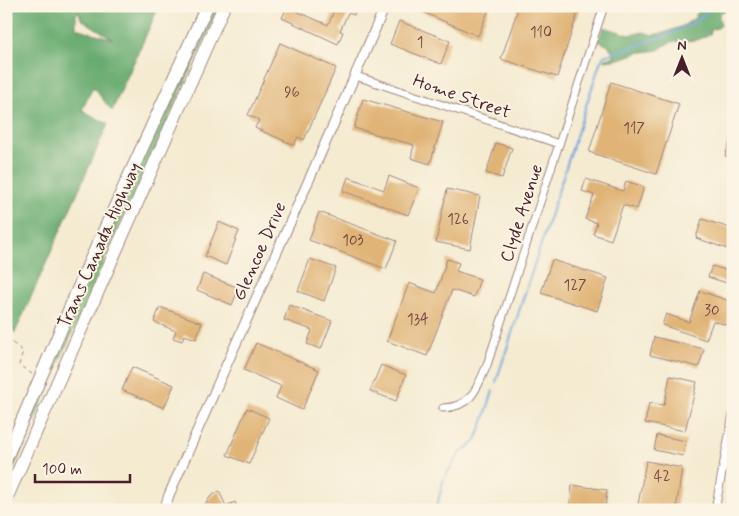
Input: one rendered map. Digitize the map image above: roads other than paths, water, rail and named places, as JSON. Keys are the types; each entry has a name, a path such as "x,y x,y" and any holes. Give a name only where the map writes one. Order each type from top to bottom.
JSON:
{"highway":[{"name":"Trans Canada Highway","path":"6,458 82,280 207,6"},
{"name":"Trans Canada Highway","path":"6,498 224,6"},
{"path":"6,442 74,290 82,280"},
{"path":"8,510 24,456"}],"street":[{"name":"Glencoe Drive","path":"164,510 213,392 356,76 385,6"},
{"name":"Clyde Avenue","path":"443,408 466,402 477,388 498,333 604,6"},
{"name":"Home Street","path":"356,76 559,144"},
{"path":"715,510 733,414"}],"waterway":[{"path":"496,382 600,63 604,56 679,30 704,15 711,6"},
{"path":"436,510 444,478 460,453 475,442 493,391"}]}
